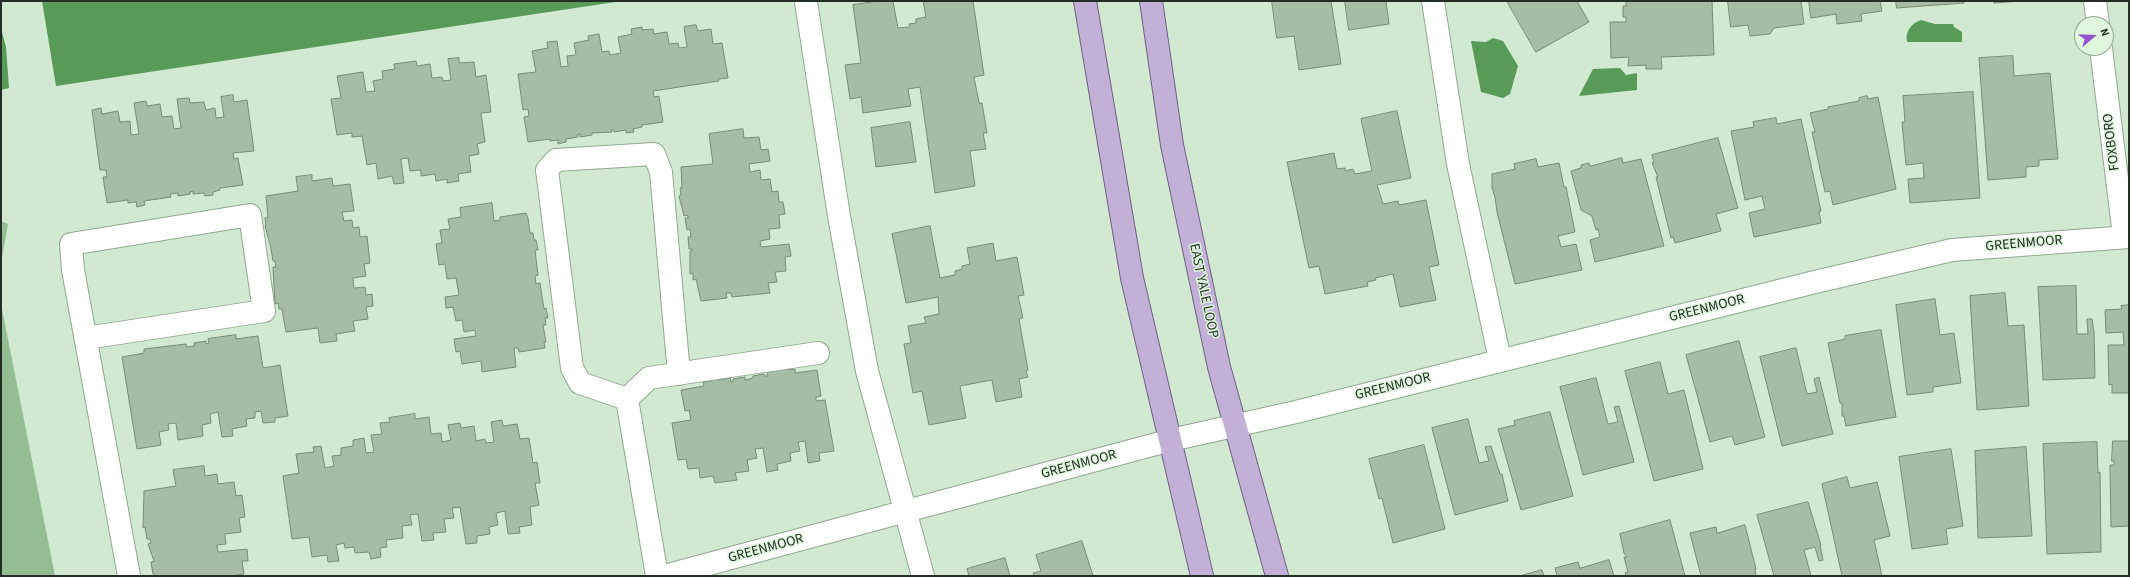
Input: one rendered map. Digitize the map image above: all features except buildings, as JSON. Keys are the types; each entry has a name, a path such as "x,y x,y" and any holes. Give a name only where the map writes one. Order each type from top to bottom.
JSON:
{"main road":[{"path":"1085,1 1132,278 1202,576"},
{"name":"EAST YALE LOOP","path":"1151,1 1172,145 1219,367 1277,576"}],"street":[{"path":"1433,1 1458,164 1500,360"},
{"path":"2095,1 2097,16"},
{"path":"806,2 839,216 867,370 923,576"},
{"name":"FOXBORO","path":"2102,56 2126,237"},
{"path":"627,399 580,383 572,368 547,170 556,160 654,154 661,172 679,374"},
{"path":"86,338 264,311 250,215 71,244 73,270 129,576"},
{"name":"GREENMOOR","path":"664,576 905,513 1171,440 1815,282 1952,250 2126,237"},
{"path":"627,399 649,378 818,353"},
{"path":"627,399 657,576"}],"shaded area":[{"path":"42,1 622,1 56,86"},
{"path":"1921,20 1935,24 1953,24 1954,27 1962,32 1962,42 1907,42 1908,31 1914,23"},
{"path":"1,28 6,47 9,88 1,90"},
{"path":"1493,38 1503,41 1518,66 1510,94 1503,98 1481,92 1471,41 1486,42"},
{"path":"1620,68 1626,75 1637,73 1637,90 1579,96 1593,69"},
{"path":"1,221 8,224 1,263"},
{"path":"1,304 55,576 1,576"}]}
